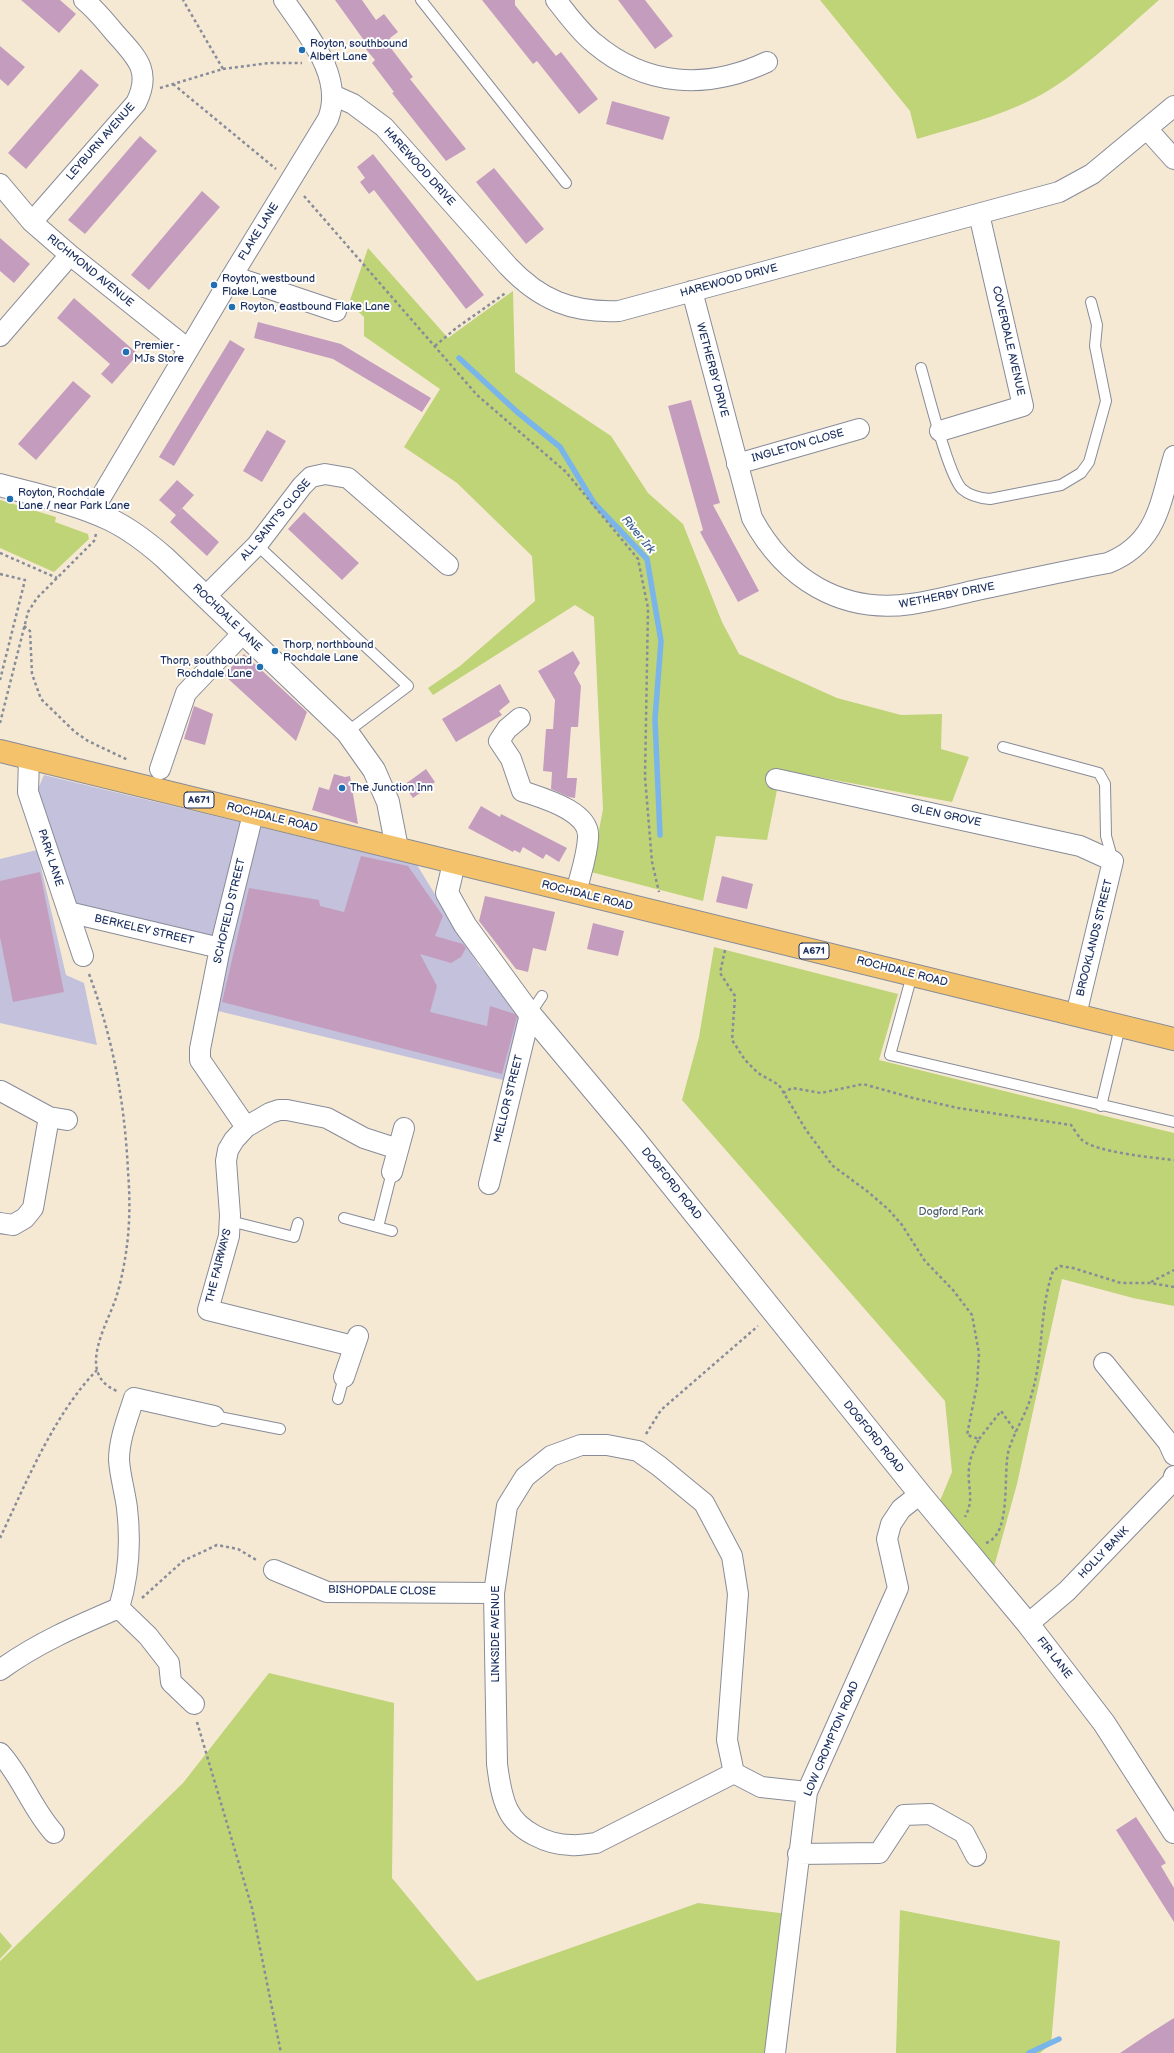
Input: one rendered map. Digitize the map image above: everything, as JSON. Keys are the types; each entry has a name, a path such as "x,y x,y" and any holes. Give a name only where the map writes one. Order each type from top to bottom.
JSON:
{"main road":[{"name":"ROCHDALE ROAD","path":"0,751 152,787 253,814 1174,1039"}],"street":[{"path":"84,0 138,59 143,76 143,85"},
{"path":"284,0 321,58 329,76 333,95"},
{"path":"556,0 593,42 610,55 648,74 682,80 709,80 742,73 767,62"},
{"name":"LEYBURN AVENUE","path":"32,222 136,103 143,85"},
{"name":"FLAKE LANE","path":"93,521 98,502 188,349 328,119 333,108 333,95"},
{"name":"HAREWOOD DRIVE","path":"333,95 352,104 384,127 521,280 542,295 556,302 571,307 603,311 619,311 692,292 1059,192 1092,174 1174,106"},
{"path":"1147,129 1174,159"},
{"name":"RICHMOND AVENUE","path":"0,184 32,222 70,255 188,349"},
{"name":"COVERDALE AVENUE","path":"940,431 1023,406 979,214"},
{"path":"0,336 70,255"},
{"path":"232,276 336,311"},
{"name":"WETHERBY DRIVE","path":"692,292 752,518 766,542 788,568 809,583 837,597 868,604 893,606 920,603 1108,563 1120,558 1132,551 1148,532 1154,521 1174,456"},
{"name":"INGLETON CLOSE","path":"737,464 859,429"},
{"name":"ALL SAINT'S CLOSE","path":"205,598 257,545 311,477 325,474 348,478 448,565"},
{"name":"ROCHDALE LANE","path":"0,485 93,521 111,520 145,541 348,732 374,770 388,802 397,848"},
{"path":"160,769 186,693 243,633"},
{"path":"520,718 506,729 499,741 511,759 522,791 557,803 583,820 589,836 576,893"},
{"name":"PARK LANE","path":"29,758 28,792 83,956"},
{"name":"GLEN GROVE","path":"776,779 1080,846 1114,861"},
{"name":"SCHOFIELD STREET","path":"246,1127 200,1060 200,1049 220,948 253,814"},
{"name":"BROOKLANDS STREET","path":"1076,1015 1114,861"},
{"name":"DOGFORD ROAD","path":"454,863 448,893 465,925 530,1014 633,1137 920,1494"},
{"name":"BERKELEY STREET","path":"68,912 220,948"},
{"name":"MELLOR STREET","path":"489,1184 530,1014"},
{"path":"0,1223 13,1226 25,1218 33,1208 58,1118 1,1091"},
{"name":"THE FAIRWAYS","path":"344,1377 356,1341 208,1310 229,1236 230,1221 226,1161 228,1150 234,1140 246,1127 270,1113 279,1110 287,1110 327,1118 364,1138 398,1149"},
{"path":"392,1172 404,1128"},
{"path":"1104,1363 1168,1442 1174,1455"},
{"path":"122,1610 129,1563 129,1534 127,1508 119,1460 122,1439 134,1398 214,1416"},
{"name":"LINKSIDE AVENUE","path":"581,1445 607,1445 636,1451 659,1466 704,1503 732,1556 738,1594 727,1740 734,1773 596,1843 570,1845 558,1843 546,1840 524,1828 508,1810 501,1787 497,1764 494,1593 507,1506 525,1477 551,1456 581,1445"},
{"name":"HOLLY BANK","path":"1028,1624 1067,1591 1173,1481 1174,1476"},
{"name":"FIR LANE","path":"920,1494 1028,1624 1104,1723 1174,1832"},
{"name":"LOW CROMPTON ROAD","path":"775,2053 798,1854 807,1792 898,1588 887,1539 891,1524 901,1509 920,1494"},
{"name":"BISHOPDALE CLOSE","path":"274,1570 327,1592 494,1593"},
{"path":"0,1670 25,1652 53,1636 122,1610"},
{"path":"122,1610 148,1636 169,1663 171,1682 194,1704"},
{"path":"0,1753 12,1767 42,1819 54,1833"},
{"path":"734,1773 761,1787 807,1792"},
{"path":"798,1854 880,1853 904,1815 930,1814 964,1832 976,1856"}],"lane":[{"path":"421,0 566,183"},
{"path":"921,368 955,479 961,488 978,498 990,500 1061,486 1081,473 1088,462 1106,401 1095,346 1097,326 1091,302"},
{"path":"257,545 408,686 348,732"},
{"path":"1004,747 1099,773 1105,784 1106,836 1114,861"},
{"path":"912,974 890,1055 1174,1122"},
{"path":"530,1014 542,996"},
{"path":"1101,1106 1120,1027"},
{"path":"378,1227 392,1172"},
{"path":"344,1218 392,1231"},
{"path":"230,1221 294,1237 298,1223"},
{"path":"338,1399 344,1377"},
{"path":"214,1416 280,1429"}],"path":[{"path":"183,0 223,69"},
{"path":"143,85 160,88 223,69 269,63 310,64 321,58"},
{"path":"173,84 290,181 477,395 566,472 638,559 648,608 645,776 652,862 663,914"},
{"path":"435,346 455,329 521,280"},
{"path":"0,723 24,626 32,605 94,541 97,532 93,521"},
{"path":"0,553 57,578"},
{"path":"0,574 25,580 0,680"},
{"path":"24,626 30,632 32,674 41,699 75,732 88,741 131,761"},
{"path":"730,930 720,973 735,996 732,1040 745,1060 758,1073 779,1085 806,1130 833,1166 867,1191 889,1210 902,1225 925,1261 953,1290 972,1315 979,1353 977,1385 967,1435 979,1439"},
{"path":"83,956 95,989 116,1061 126,1129 130,1203 127,1245 116,1297 95,1356 96,1370 100,1379 107,1387 134,1398"},
{"path":"783,1093 792,1088 821,1093 863,1084 913,1098 958,1108 1071,1125 1083,1141 1110,1151 1174,1160"},
{"path":"1017,1432 1001,1411 979,1439 972,1453 969,1469 971,1506 961,1523 964,1547 991,1541 1000,1528 1004,1507 1005,1474 1008,1450 1017,1432 1033,1393 1044,1300 1053,1271 1060,1266 1073,1268 1121,1283 1150,1283 1174,1287"},
{"path":"1150,1283 1174,1270"},
{"path":"636,1451 661,1410 762,1322"},
{"path":"0,1538 30,1474 52,1433 82,1386 96,1370"},
{"path":"122,1610 183,1561 217,1545 238,1549 274,1570"},
{"path":"200,1736 252,1908 281,2053"}],"shaded area":[{"path":"44,775 417,865 479,966 524,1012 507,1081 214,1010 228,940 71,904 38,789"},
{"path":"37,850 66,975 84,983 97,1045 0,1023 0,859"}],"green space":[{"path":"820,0 1159,0 1099,53 1051,89 1007,111 917,139 910,111"},
{"path":"368,248 448,338 513,291 515,372 611,436 648,493 683,524 722,622 739,654 837,698 901,715 942,714 941,749 969,757 952,802 781,770 767,840 716,836 703,901 591,872 603,809 594,617 575,605 433,695 428,688 460,666 535,601 532,556 457,483 404,447 440,389 364,336 364,317 349,303"},
{"path":"0,500 56,517 55,522 88,534 89,539 54,572 0,548"},
{"name":"Dogford Park","path":"714,947 898,994 879,1060 1174,1133 1174,1306 1133,1298 1062,1279 1017,1484 994,1567 939,1503 952,1472 945,1401 682,1100 699,1037"},
{"path":"269,1673 394,1703 392,1878 477,1981 698,1903 788,1914 768,2053 0,2053 0,1961 183,1783"},
{"path":"900,1910 1060,1941 1051,2044 1040,2053 896,2053"},
{"path":"0,1932 12,1946 0,1959"}],"building":[{"path":"21,0 60,0 76,14 59,33"},
{"path":"335,0 362,0 376,20 384,14 398,32 390,38 391,40 387,43 413,77 410,79 466,149 446,161 392,93 394,92 372,63 375,60 365,48 368,46"},
{"path":"482,0 515,0 515,5 556,56 561,52 598,99 579,114 537,61 533,64"},
{"path":"618,0 645,0 673,36 655,49"},
{"path":"0,46 25,67 8,86 0,79"},
{"path":"81,69 99,85 26,169 8,153"},
{"path":"612,101 670,117 663,140 606,124"},
{"path":"140,136 157,151 85,234 68,220"},
{"path":"373,154 484,295 466,309 374,190 369,194 360,182 365,178 357,167"},
{"path":"494,168 544,229 526,244 476,182"},
{"path":"202,191 220,207 149,290 131,275"},
{"path":"0,238 30,264 14,283 0,271"},
{"path":"74,298 138,354 112,384 101,374 110,364 57,318"},
{"path":"258,322 341,344 431,398 422,412 333,359 254,338"},
{"path":"230,340 245,349 174,466 159,457"},
{"path":"73,381 91,396 36,460 18,444"},
{"path":"691,400 720,503 713,505 759,591 738,602 700,532 703,530 668,406"},
{"path":"267,430 286,441 262,482 243,471"},
{"path":"177,480 194,495 176,515 159,500"},
{"path":"182,508 219,542 207,556 170,522"},
{"path":"304,512 359,563 342,580 288,529"},
{"path":"573,651 580,663 574,673 581,686 578,727 571,727 567,778 577,778 575,798 551,789 552,772 543,771 546,729 553,729 555,700 538,671"},
{"path":"244,654 307,712 296,741 224,675"},
{"path":"500,684 510,702 499,711 502,715 456,742 442,719"},
{"path":"194,706 213,714 205,745 184,739"},
{"path":"426,769 435,782 413,798 404,785"},
{"path":"334,774 345,777 350,776 358,824 312,810 319,787 329,790"},
{"path":"481,806 500,817 501,814 567,848 559,862 546,854 543,859 523,847 520,853 514,850 513,852 468,828"},
{"path":"361,856 408,866 443,916 435,936 463,944 466,948 461,957 451,963 420,954 437,986 430,1012 487,1026 490,1006 515,1014 517,1017 502,1074 222,1002 249,888 319,900 320,906 344,912"},
{"path":"40,872 64,992 13,1002 0,937 0,881"},
{"path":"722,876 753,884 747,909 716,902"},
{"path":"485,896 555,912 546,951 533,948 528,972 516,969 479,921"},
{"path":"593,923 624,931 618,956 587,949"},
{"path":"1136,1817 1166,1863 1161,1866 1174,1888 1174,1922 1116,1830"},
{"path":"1174,2018 1174,2053 1120,2053 1147,2035"}],"waterway":[{"name":"River Irk","path":"459,358 516,411 560,447 594,503 647,559 661,641 655,719 660,835"},
{"name":"River Irk","path":"1029,2053 1059,2039"}],"place":[{"name":"Royton, southbound Albert Lane","path":"302,50"},
{"name":"Royton, westbound Flake Lane","path":"214,285"},
{"name":"Royton, eastbound Flake Lane","path":"232,307"},
{"name":"Premier - MJs Store","path":"126,352"},
{"name":"Royton, Rochdale Lane / near Park Lane","path":"10,499"},
{"name":"Thorp, northbound Rochdale Lane","path":"275,651"},
{"name":"Thorp, southbound Rochdale Lane","path":"260,667"},
{"name":"The Junction Inn","path":"342,788"}]}
